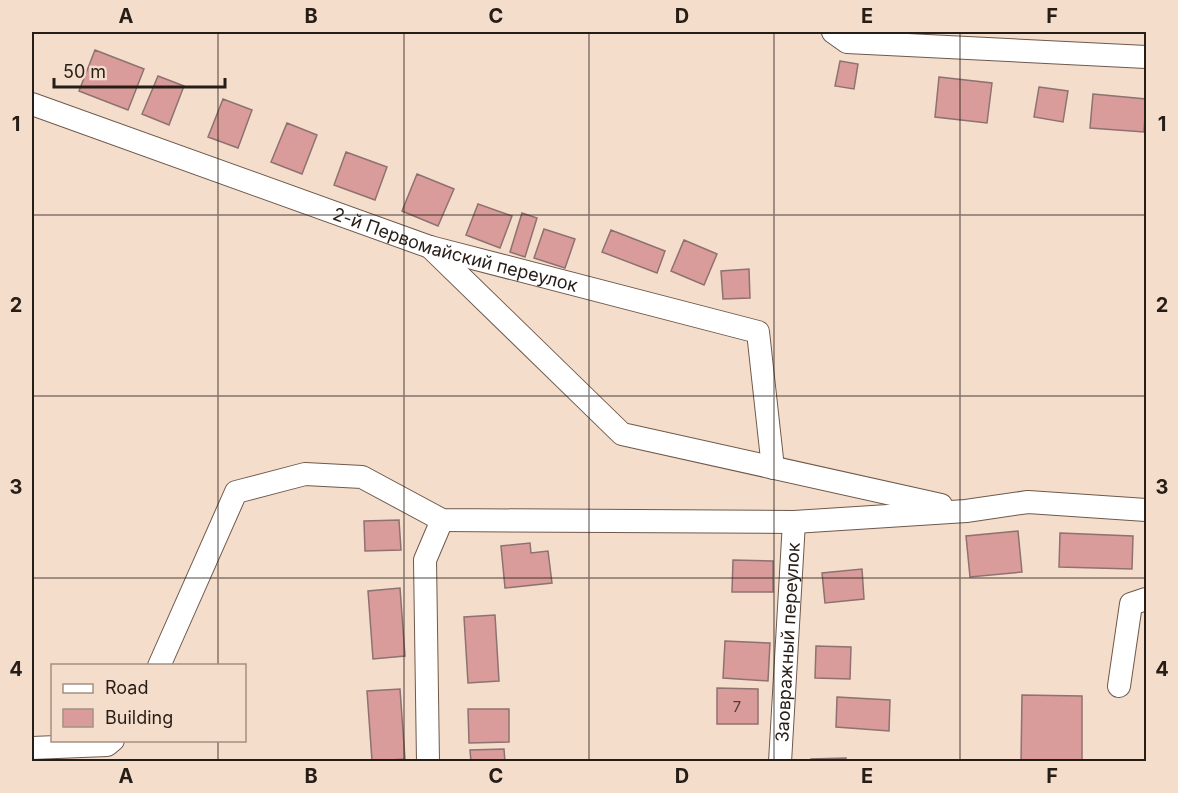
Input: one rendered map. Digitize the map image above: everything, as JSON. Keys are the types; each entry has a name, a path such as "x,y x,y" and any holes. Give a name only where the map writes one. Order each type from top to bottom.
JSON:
{"street":[{"path":"833,32 847,42 1146,57"},
{"name":"2-й Первомайский переулок","path":"32,104 430,247 758,332 773,468"},
{"path":"430,247 622,434 966,511"},
{"path":"160,664 236,492 306,474 362,477 442,520 794,522 966,511 1028,502 1146,510"},
{"path":"428,762 424,560 442,520"},
{"name":"Заовражный переулок","path":"780,762 794,522"},
{"path":"1119,686 1131,604 1146,599"},
{"path":"32,748 110,749"}],"building":[{"path":"95,50 144,69 128,110 79,91"},
{"path":"840,61 858,64 854,89 835,86"},
{"path":"158,76 184,86 169,125 142,114"},
{"path":"939,77 992,83 987,123 935,117"},
{"path":"1039,87 1068,91 1063,122 1034,117"},
{"path":"1093,94 1146,99 1144,132 1090,128"},
{"path":"223,99 252,110 238,148 208,137"},
{"path":"287,123 317,135 302,174 271,162"},
{"path":"346,152 387,167 375,200 334,185"},
{"path":"417,174 454,189 438,226 402,211"},
{"path":"478,204 512,216 500,248 466,235"},
{"path":"522,213 537,218 525,257 510,252"},
{"path":"544,229 575,239 565,268 534,258"},
{"path":"611,230 665,251 657,273 602,252"},
{"path":"684,240 717,254 704,285 671,271"},
{"path":"749,269 750,298 723,299 721,271"},
{"path":"399,520 401,550 365,551 364,521"},
{"path":"1018,531 1022,572 970,577 966,536"},
{"path":"1060,533 1133,536 1132,569 1059,567"},
{"path":"530,543 531,553 548,551 552,583 505,588 501,546"},
{"path":"733,560 773,561 773,592 732,592"},
{"path":"862,569 864,599 825,603 822,573"},
{"path":"400,588 405,656 373,659 368,591"},
{"path":"495,615 499,681 468,683 464,617"},
{"path":"725,641 770,643 768,681 723,678"},
{"path":"816,646 851,647 850,679 815,678"},
{"path":"717,688 758,689 758,724 717,724"},
{"path":"400,689 405,759 372,761 367,691"},
{"path":"1022,695 1082,696 1082,762 1021,762"},
{"path":"837,697 890,700 889,731 836,727"},
{"path":"468,709 509,709 509,742 469,743"},
{"path":"504,749 505,762 471,762 470,750"},
{"path":"846,758 846,762 811,762 811,759"}]}
